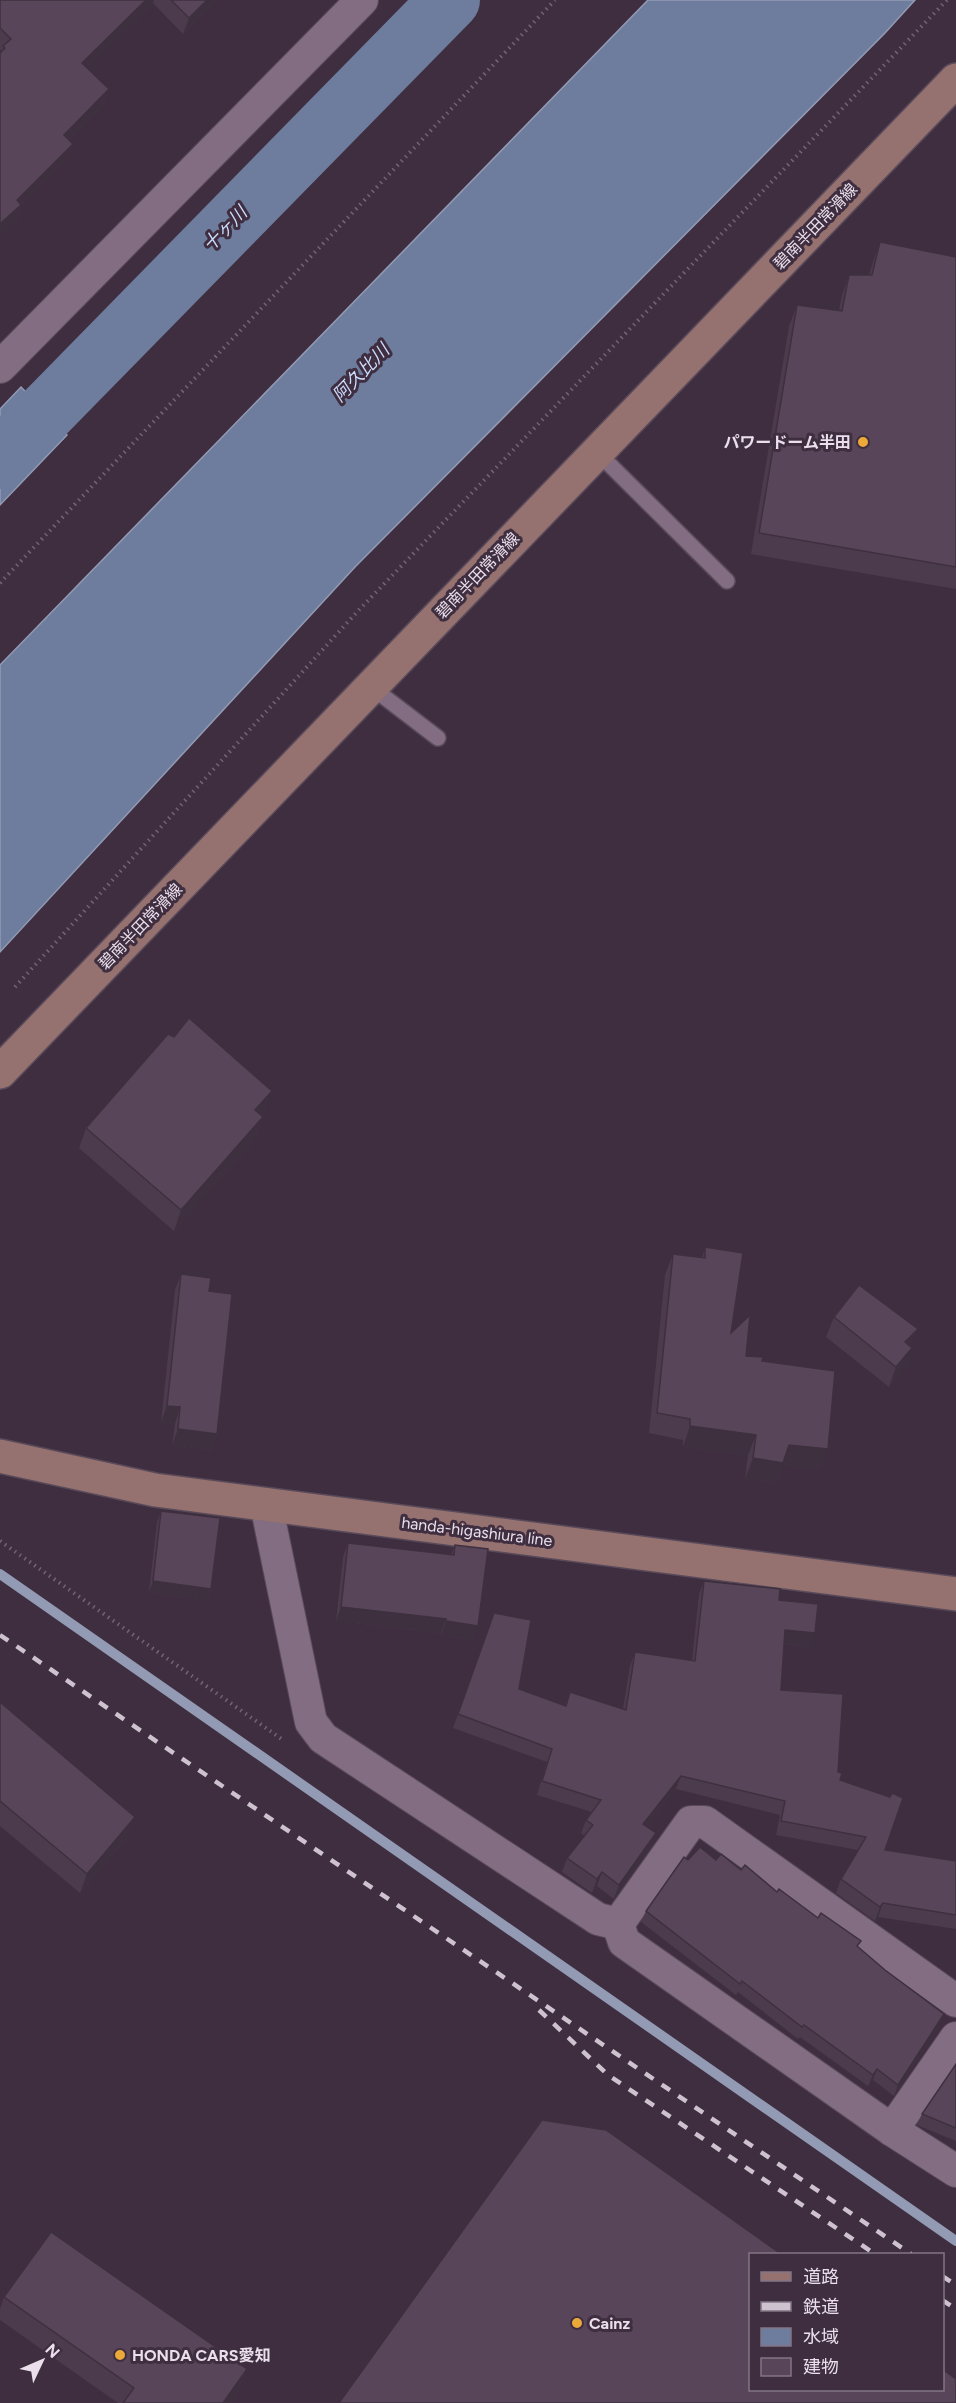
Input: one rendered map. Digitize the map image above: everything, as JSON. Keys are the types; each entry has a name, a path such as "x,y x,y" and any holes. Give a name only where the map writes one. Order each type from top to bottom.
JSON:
{"main road":[{"name":"碧南半田常滑線","path":"0,1072 370,686 954,85"},
{"name":"handa-higashiura line","path":"0,1456 154,1490 956,1594"}],"street":[{"path":"0,367 362,0"},
{"path":"266,1504 310,1722 323,1738 598,1919 618,1924"},
{"path":"618,1924 691,1822 705,1822 956,2001"},
{"path":"618,1924 624,1942 892,2130 956,2171"},
{"path":"892,2130 956,2038"}],"lane":[{"path":"597,452 727,581"},
{"path":"370,686 438,738"}],"path":[{"path":"0,583 555,0"},
{"path":"15,987 357,612 946,0"}],"water":[{"name":"阿久比川","path":"648,0 915,0 885,33 355,567 0,952 0,665"},
{"path":"21,387 67,435 0,505 0,409"}],"building":[{"path":"0,0 146,0 82,63 109,89 64,135 73,144 17,200 21,205 0,224 0,53 5,48 3,46 11,39 0,28"},
{"path":"171,0 207,0 189,18"},
{"name":"パワードーム半田","path":"880,242 956,257 956,567 759,533 797,305 842,311 849,275 872,275"},
{"path":"189,1018 272,1091 255,1110 263,1117 181,1210 86,1128 168,1034 174,1037"},
{"path":"705,1247 743,1253 731,1333 750,1315 746,1356 763,1357 762,1361 835,1371 828,1449 789,1445 783,1463 753,1458 756,1435 690,1426 690,1419 657,1413 673,1254 705,1258"},
{"path":"181,1274 211,1278 209,1291 232,1294 217,1434 178,1429 180,1407 167,1406"},
{"path":"859,1285 918,1329 905,1342 912,1348 896,1367 834,1317"},
{"path":"161,1511 220,1518 211,1589 153,1581"},
{"path":"348,1543 454,1555 455,1545 488,1549 478,1626 446,1621 446,1619 341,1607"},
{"path":"704,1581 780,1589 779,1600 818,1604 815,1633 785,1630 781,1690 843,1694 838,1772 842,1773 840,1780 890,1797 892,1793 903,1798 885,1850 956,1861 956,1915 883,1903 880,1907 841,1879 866,1837 781,1821 785,1801 681,1776 643,1824 656,1833 619,1885 602,1872 597,1879 567,1858 593,1825 586,1820 601,1800 542,1781 552,1749 458,1714 494,1613 531,1620 519,1689 566,1706 570,1692 626,1710 635,1652 695,1661"},
{"path":"0,1702 135,1817 87,1874 0,1801"},
{"path":"700,1847 716,1860 721,1854 741,1870 745,1865 777,1892 779,1889 818,1918 821,1913 861,1941 857,1946 944,2014 898,2085 877,2069 873,2075 804,2025 802,2027 742,1981 740,1984 646,1911 684,1857 688,1860"},
{"path":"956,2064 956,2128 922,2114"},
{"name":"Cainz","path":"542,2120 606,2130 780,2253 749,2253 749,2391 944,2391 944,2370 956,2379 956,2403 339,2403"},
{"name":"HONDA CARS愛知","path":"51,2232 247,2369 223,2403 123,2403 134,2388 4,2297"}],"waterway":[{"name":"十ヶ川","path":"0,459 450,0"},
{"path":"0,1574 956,2241"}],"railway":[{"path":"0,1635 910,2253"},
{"path":"539,2010 608,2075 874,2253"},
{"path":"944,2277 956,2285"},
{"path":"944,2301 956,2309"}],"place":[{"name":"パワードーム半田","path":"863,442"},
{"name":"Cainz","path":"577,2323"},
{"name":"HONDA CARS愛知","path":"120,2355"}]}
